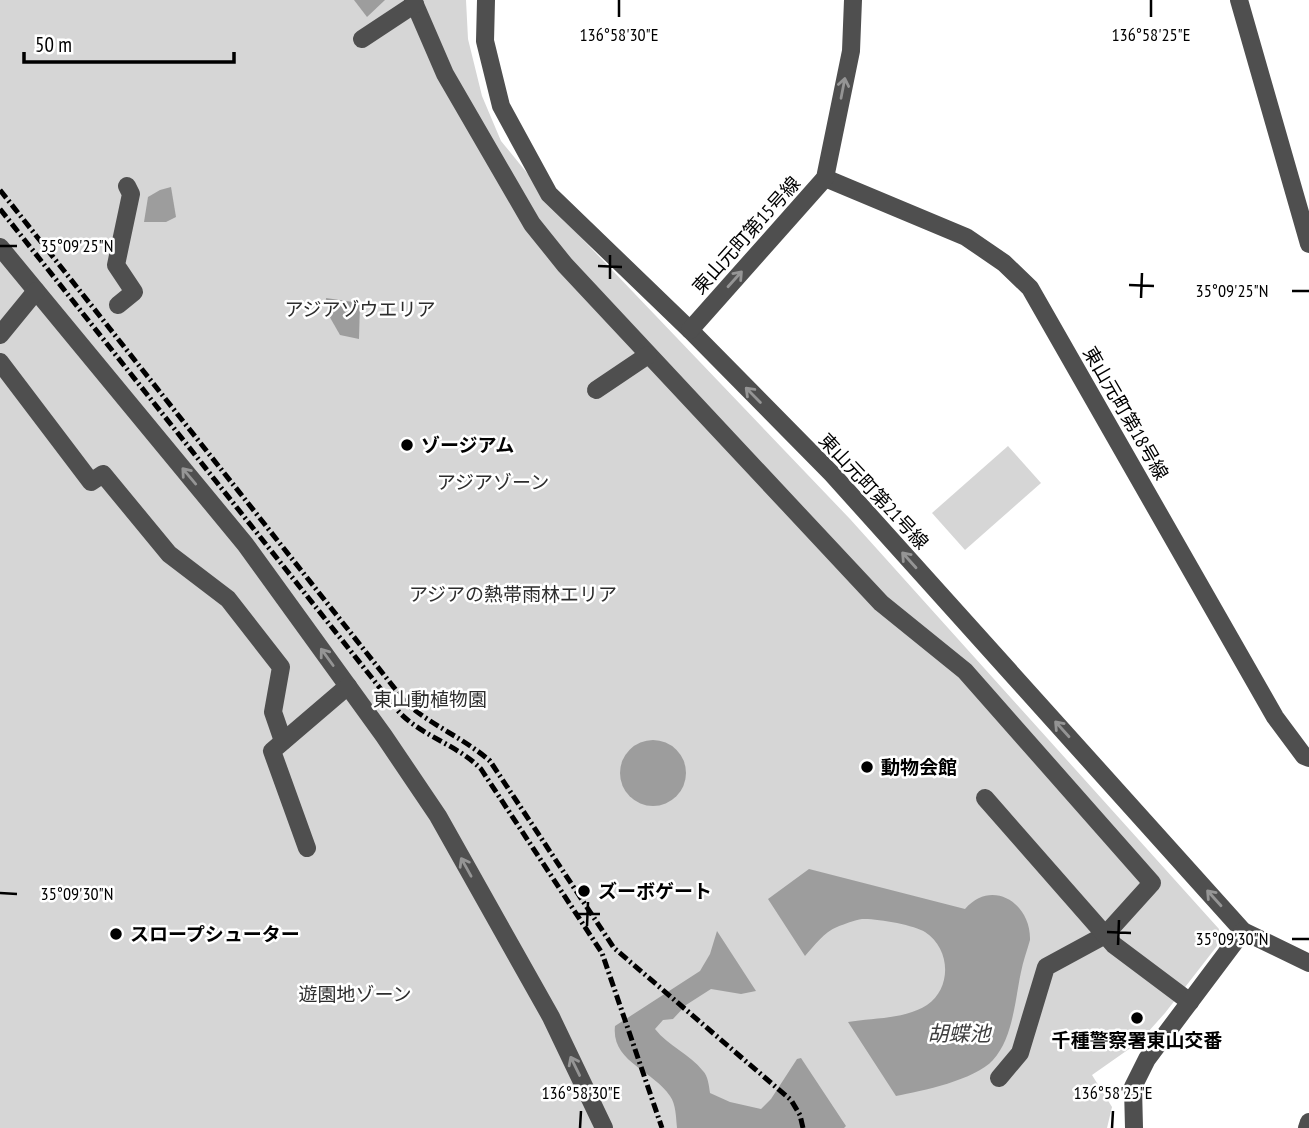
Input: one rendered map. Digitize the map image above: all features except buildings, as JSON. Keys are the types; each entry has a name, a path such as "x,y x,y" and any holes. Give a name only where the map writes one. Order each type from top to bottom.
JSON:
{"street":[{"name":"東山元町第21号線","path":"486,0 485,41 501,106 549,194 690,330 832,474 1243,931 1309,963"},
{"name":"東山元町第15号線","path":"690,330 825,178 851,51 853,0"},
{"path":"1239,0 1309,244"},
{"path":"362,39 414,2 445,74 532,224 565,265 881,603 965,671 1153,883 1105,935 1046,967 1020,1054 999,1078"},
{"name":"東山元町第18号線","path":"825,178 966,237 1004,263 1030,288 1275,717 1304,756 1309,758"},
{"path":"118,305 134,292 116,265 131,194 127,186"},
{"path":"0,247 245,544 438,816 551,1017 604,1128"},
{"path":"0,335 36,291"},
{"path":"596,390 648,355"},
{"path":"0,362 92,482 103,474 169,554 228,599 281,667 273,712 283,741"},
{"path":"307,848 272,751 348,686"},
{"path":"985,799 1114,945 1190,1002"},
{"path":"1133,1128 1133,1087 1147,1059 1243,931"},
{"path":"1307,1128 1309,1122"}],"green space":[{"name":"東山動植物園","path":"0,0 466,0 468,39 482,96 501,141 570,226 850,519 1219,929 1217,946 1165,1013 1139,1042 1092,1075 1112,1107 1107,1128 0,1128"},
{"path":"1008,446 1041,483 965,550 932,513"}],"water":[{"path":"354,0 385,0 367,17"},
{"path":"171,187 176,217 166,222 144,222 148,197"},
{"path":"326,298 360,303 359,339 340,335 328,314"},
{"path":"653,740 666,743 676,750 683,760 686,773 683,786 676,796 666,803 653,806 640,803 630,796 623,786 620,773 623,760 630,750 640,743"},
{"name":"胡蝶池","path":"809,869 965,909 976,900 998,895 1017,906 1029,927 1030,940 1009,1030 993,1060 961,1079 896,1096 848,1022 909,1013 927,1005 941,989 944,958 934,939 920,929 895,922 868,919 832,929 805,956 768,899"},
{"path":"717,931 756,991 741,994 711,989 686,1005 673,1019 663,1020 655,1029 703,1071 710,1093 730,1102 761,1109 771,1099 797,1059 801,1058 846,1126 844,1128 677,1128 675,1107 670,1096 654,1079 626,1057 620,1048 615,1026 700,971 710,954"}],"railway":[{"path":"0,190 407,704 490,761 614,948 791,1100 800,1115 803,1128"},
{"path":"0,209 399,712 408,721 462,753 481,769 602,953 662,1128"}],"place":[{"name":"ゾージアム","path":"407,445"},
{"name":"動物会館","path":"867,767"},
{"name":"ズーボゲート","path":"584,891"},
{"name":"スロープシューター","path":"116,934"},
{"name":"千種警察署東山交番","path":"1137,1018"}],"park label":[{"name":"アジアゾウエリア","path":"360,309"},
{"name":"アジアゾーン","path":"493,482"},
{"name":"アジアの熱帯雨林エリア","path":"513,594"},
{"name":"遊園地ゾーン","path":"355,994"}]}
